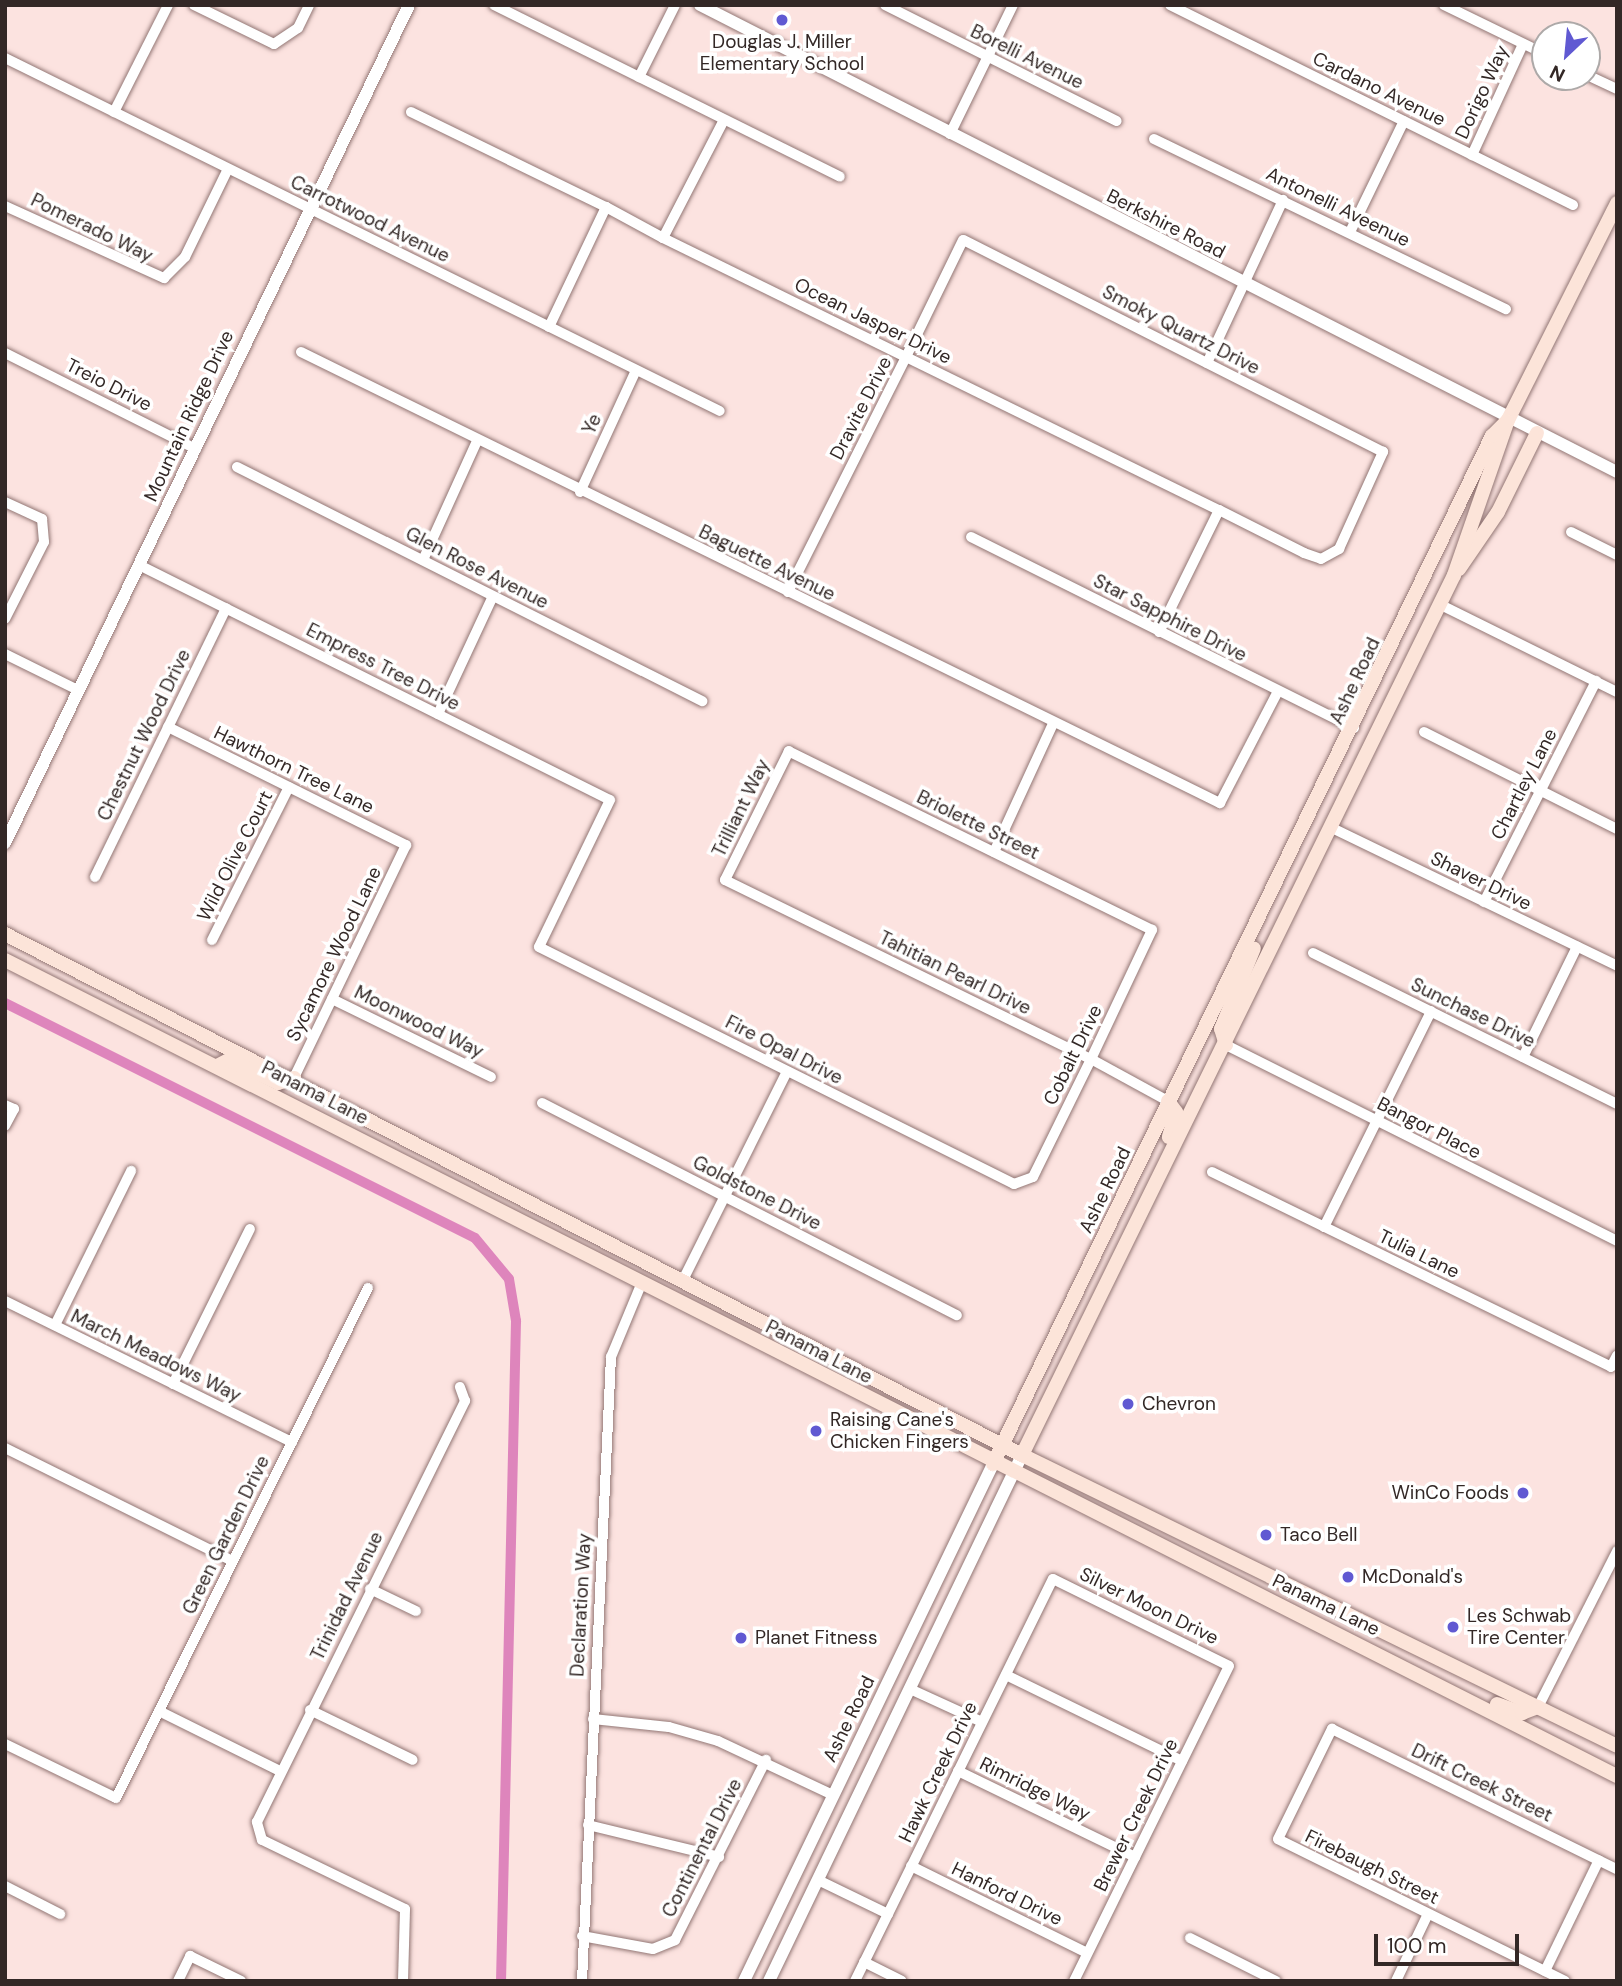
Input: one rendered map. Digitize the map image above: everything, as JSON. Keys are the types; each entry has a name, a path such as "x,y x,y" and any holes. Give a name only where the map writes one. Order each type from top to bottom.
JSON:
{"main road":[{"name":"Ashe Road","path":"1022,1455 1226,1045 1454,575 1508,420 1617,204"},
{"name":"Ashe Road","path":"993,1464 1168,1101 1354,728 1492,436 1508,420"},
{"path":"1454,575 1498,512 1536,433"},
{"path":"1226,1045 1221,1029 1257,926"},
{"name":"Panama Lane","path":"5,934 294,1078 1002,1445 1617,1746"},
{"name":"Panama Lane","path":"5,960 642,1282 993,1464 1446,1685 1617,1776"},
{"path":"217,1066 229,1060 278,1083 294,1078"},
{"path":"1148,1200 1148,1181 1176,1122 1168,1101"},
{"path":"1104,1290 1102,1274 1131,1211 1127,1189"},
{"path":"642,1282 683,1280"},
{"path":"1446,1685 1522,1713 1538,1707"}],"street":[{"path":"114,112 168,5"},
{"path":"194,5 274,44 298,28 309,5"},
{"name":"Mountain Ridge Drive","path":"5,843 196,449 307,207 409,5"},
{"path":"494,5 723,122 841,177"},
{"path":"639,77 676,5"},
{"name":"Berkshire Road","path":"700,5 1244,286 1508,420 1617,472"},
{"name":"Borelli Avenue","path":"885,5 1117,121"},
{"path":"950,134 1013,5"},
{"name":"Cardano Avenue","path":"1170,5 1573,205"},
{"path":"1444,5 1531,48"},
{"name":"Dorigo Way","path":"1472,155 1523,44"},
{"name":"Carrotwood Avenue","path":"5,58 720,411"},
{"path":"1601,82 1617,89"},
{"name":"Ocean Jasper Drive","path":"411,112 1321,559"},
{"path":"1350,232 1404,121"},
{"path":"663,238 723,122"},
{"name":"Antonelli Aveenue","path":"1154,139 1506,309"},
{"name":"Pomerado Way","path":"5,206 164,278 185,257 228,169"},
{"path":"1207,363 1283,200"},
{"path":"549,327 607,207"},
{"name":"Dravite Drive","path":"788,592 963,240"},
{"name":"Smoky Quartz Drive","path":"963,240 1383,453 1339,549 1321,559"},
{"name":"Baguette Avenue","path":"301,352 579,492 1220,803 1278,691"},
{"name":"Treio Drive","path":"5,353 196,449"},
{"name":"Ye","path":"579,492 636,370"},
{"path":"422,560 477,441"},
{"name":"Glen Rose Avenue","path":"237,467 702,701"},
{"path":"5,502 42,519 44,542 5,619"},
{"path":"1159,632 1219,510"},
{"path":"1571,533 1617,555"},
{"name":"Star Sapphire Drive","path":"971,537 1354,728"},
{"name":"Empress Tree Drive","path":"139,565 610,800 539,947"},
{"path":"438,714 493,596"},
{"path":"1439,604 1617,692"},
{"name":"Chestnut Wood Drive","path":"95,877 226,608"},
{"path":"5,654 78,690"},
{"name":"Chartley Lane","path":"1484,902 1596,681"},
{"path":"994,852 1053,724"},
{"name":"Hawthorn Tree Lane","path":"168,727 406,845"},
{"path":"1424,732 1617,829"},
{"name":"Briolette Street","path":"789,751 1152,930"},
{"name":"Trilliant Way","path":"725,880 789,751"},
{"name":"Wild Olive Court","path":"212,940 289,788"},
{"name":"Shaver Drive","path":"1330,827 1617,966"},
{"name":"Sycamore Wood Lane","path":"294,1078 406,845"},
{"name":"Tahitian Pearl Drive","path":"725,880 1091,1059 1168,1101"},
{"name":"Cobalt Drive","path":"1014,1184 1033,1177 1152,930"},
{"name":"Fire Opal Drive","path":"539,947 1014,1184"},
{"path":"1523,1057 1577,947"},
{"name":"Sunchase Drive","path":"1313,953 1617,1104"},
{"name":"Moonwood Way","path":"332,999 491,1077"},
{"path":"1324,1227 1431,1012"},
{"name":"Bangor Place","path":"1226,1045 1617,1241"},
{"path":"683,1280 787,1071"},
{"name":"Goldstone Drive","path":"542,1103 957,1315"},
{"path":"5,1126 9,1107"},
{"path":"55,1325 131,1171"},
{"name":"Tulia Lane","path":"1212,1172 1611,1367 1617,1355"},
{"path":"173,1384 250,1229"},
{"name":"Declaration Way","path":"582,1981 611,1357 642,1282"},
{"name":"Green Garden Drive","path":"5,1744 116,1798 369,1288"},
{"name":"March Meadows Way","path":"5,1301 292,1442"},
{"name":"Trinidad Avenue","path":"403,1981 405,1909 262,1840 257,1822 465,1401 460,1387"},
{"path":"5,1448 233,1561"},
{"name":"Ashe Road","path":"769,1981 1022,1455"},
{"name":"Ashe Road","path":"744,1981 993,1464"},
{"path":"1538,1707 1617,1551"},
{"name":"Silver Moon Drive","path":"1053,1579 1229,1665"},
{"name":"Hawk Creek Drive","path":"855,1981 1053,1579"},
{"path":"370,1589 416,1611"},
{"name":"Brewer Creek Drive","path":"1074,1981 1229,1665"},
{"path":"1006,1675 1182,1761"},
{"path":"911,1689 982,1723"},
{"path":"310,1710 413,1760"},
{"path":"159,1711 280,1771"},
{"path":"593,1719 669,1727 766,1760 834,1795"},
{"name":"Firebaugh Street","path":"1332,1729 1278,1839 1565,1981"},
{"name":"Drift Creek Street","path":"1332,1729 1617,1869"},
{"name":"Continental Drive","path":"582,1936 664,1948 675,1940 766,1760"},
{"name":"Rimridge Way","path":"958,1770 1135,1857"},
{"path":"588,1825 719,1857"},
{"path":"1545,1971 1600,1860"},
{"name":"Hanford Drive","path":"911,1866 1087,1953"},
{"path":"818,1880 888,1914"},
{"path":"5,1886 60,1914"},
{"path":"1396,1981 1428,1914"},
{"path":"1190,1938 1276,1981"},
{"path":"178,1981 190,1956 242,1981"},
{"path":"864,1962 902,1981"}],"waterway":[{"path":"5,1003 475,1238 509,1279 516,1321 501,1981"}],"place":[{"name":"Douglas J. Miller Elementary School","path":"782,20"},
{"name":"Chevron","path":"1128,1404"},
{"name":"Raising Cane's Chicken Fingers","path":"816,1431"},
{"name":"WinCo Foods","path":"1523,1493"},
{"name":"Taco Bell","path":"1266,1535"},
{"name":"McDonald's","path":"1348,1577"},
{"name":"Les Schwab Tire Center","path":"1453,1627"},
{"name":"Planet Fitness","path":"741,1638"}]}
